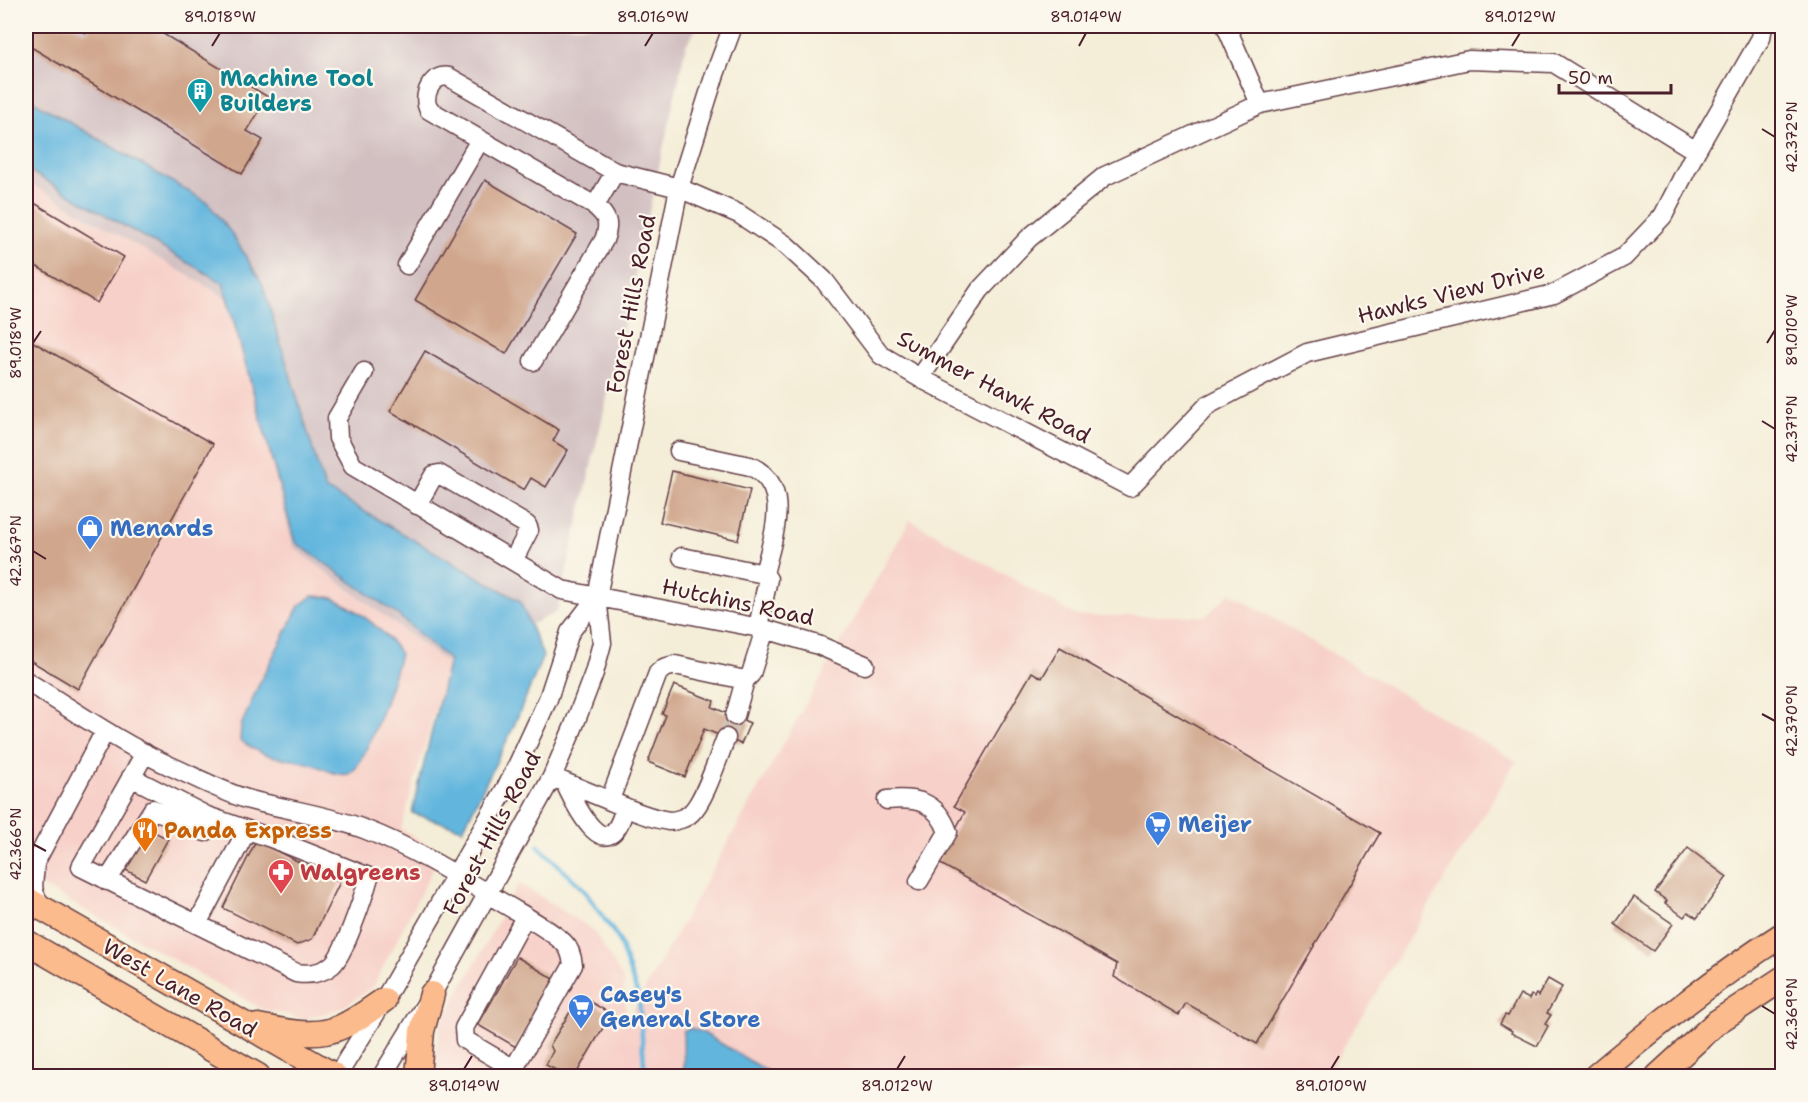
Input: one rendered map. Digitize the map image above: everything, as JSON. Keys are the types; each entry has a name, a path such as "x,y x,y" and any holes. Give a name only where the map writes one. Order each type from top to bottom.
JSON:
{"main road":[{"name":"West Lane Road","path":"35,904 336,1077"},
{"path":"1596,1077 1681,1005 1782,935"},
{"name":"West Lane Road","path":"26,942 240,1070 258,1077"},
{"path":"1658,1077 1717,1022 1782,979"},
{"path":"418,1077 422,1031 432,994"},
{"path":"243,1024 291,1032 328,1032 341,1028 384,1000"}],"street":[{"name":"Forest Hills Road","path":"382,1077 432,994 487,893 559,780 602,643 597,597 679,188 715,74 733,26"},
{"path":"1226,26 1260,104"},
{"name":"Hawks View Drive","path":"1130,487 1208,405 1307,353 1554,294 1624,257 1663,216 1696,151 1761,38 1763,26"},
{"path":"920,378 980,290 1029,238 1105,176 1260,104 1469,60 1554,63 1696,151"},
{"name":"Summer Hawk Road","path":"480,140 429,110 424,98 436,78 442,75 450,77 615,172 679,188 739,214 786,245 824,280 881,356 1130,487"},
{"path":"407,265 480,140 595,206 604,213 607,222 604,240 533,361"},
{"path":"595,206 615,172"},
{"name":"Hutchins Road","path":"364,372 337,418 338,438 353,466 562,590 762,628 818,645 865,665"},
{"path":"679,451 750,466 761,471 770,482 776,495 775,524 764,574"},
{"path":"417,504 434,475 439,474 527,525 529,530 513,561"},
{"path":"682,557 764,574 768,579 762,628 751,674 745,680 735,716"},
{"name":"Forest Hills Road","path":"336,1077 384,1000 511,779 548,699 570,632 597,597"},
{"path":"559,780 588,826 597,834 608,835 616,830 621,822 616,803 611,797 658,673 664,668 675,665 745,680"},
{"path":"26,681 167,765 248,800 294,809 371,832 418,852 487,893 525,917 565,944 571,953 573,964 516,1065 509,1066 465,1040 464,1028 525,917"},
{"path":"35,904 31,865 105,730"},
{"path":"559,780 616,803 671,821 682,819 691,813 701,797 726,738"},
{"path":"131,777 207,816 271,838 369,877 361,905 334,963 325,970 308,975 296,973 81,867 131,777 145,753"},
{"path":"887,800 914,798 931,808 944,820 948,832 919,880"},
{"path":"107,881 153,808 205,832"},
{"path":"197,924 247,830"}],"shaded area":[{"path":"26,26 698,26 686,45 557,612 448,664 293,547 230,300 26,181"},
{"path":"26,181 231,300 293,547 448,664 401,829 441,853 373,987 343,1007 307,1019 262,1009 26,877"},
{"path":"910,520 1077,616 1206,616 1230,593 1516,761 1326,1076 430,1076 441,1025 519,883 593,930 623,979 627,1021"}],"water":[{"path":"26,97 207,202 232,234 262,283 325,489 520,601 543,656 513,728 463,829 412,813 449,660 398,615 295,542 223,283 26,169"},
{"path":"312,596 333,598 344,603 380,630 400,654 371,740 355,769 348,774 337,774 309,763 270,756 240,740 241,726 259,684 299,606"},
{"path":"690,1028 702,1032 775,1076 684,1076 683,1031"}],"building":[{"name":"Machine Tool Builders","path":"26,26 73,26 86,33 91,26 150,26 268,97 247,131 263,140 242,174 26,44"},
{"path":"485,180 577,234 506,354 415,300"},
{"path":"26,198 124,257 97,303 26,260"},
{"name":"Menards","path":"26,338 213,444 78,689 26,658"},
{"path":"425,351 559,430 553,441 568,450 546,487 531,478 524,490 390,411"},
{"path":"672,471 750,490 738,540 660,522"},
{"name":"Meijer","path":"1060,647 1380,833 1257,1044 1186,1003 1179,1015 1114,977 1117,964 937,862 965,812 954,806 1032,672 1042,678"},
{"path":"674,685 714,701 712,707 750,723 741,744 704,729 685,777 648,762 666,715 662,714"},
{"name":"Panda Express","path":"145,827 168,839 145,880 122,868"},
{"name":"Walgreens","path":"256,841 340,882 312,939 297,945 223,908"},
{"path":"1688,848 1727,877 1697,918 1688,912 1684,917 1665,903 1667,901 1655,892"},
{"path":"1634,897 1673,924 1653,951 1615,924"},
{"name":"Casey's General Store","path":"517,957 554,979 516,1047 478,1025"},
{"path":"1548,979 1562,987 1547,1013 1551,1015 1545,1024 1548,1026 1537,1046 1511,1033 1512,1031 1500,1024 1505,1015 1508,1016 1520,994 1529,999 1531,995 1538,996"},
{"name":"Casey's General Store","path":"584,998 611,1014 575,1076 567,1076 546,1065 553,1051 550,1045 570,1012 576,1012"}],"waterway":[{"path":"538,846 583,889 618,938 639,998 645,1076"}],"tunnel":[{"path":"726,738 735,716"}],"place":[{"name":"Machine Tool Builders","path":"200,114"},
{"name":"Menards","path":"90,551"},
{"name":"Meijer","path":"1158,847"},
{"name":"Panda Express","path":"145,853"},
{"name":"Walgreens","path":"281,895"},
{"name":"Casey's General Store","path":"581,1030"}]}
